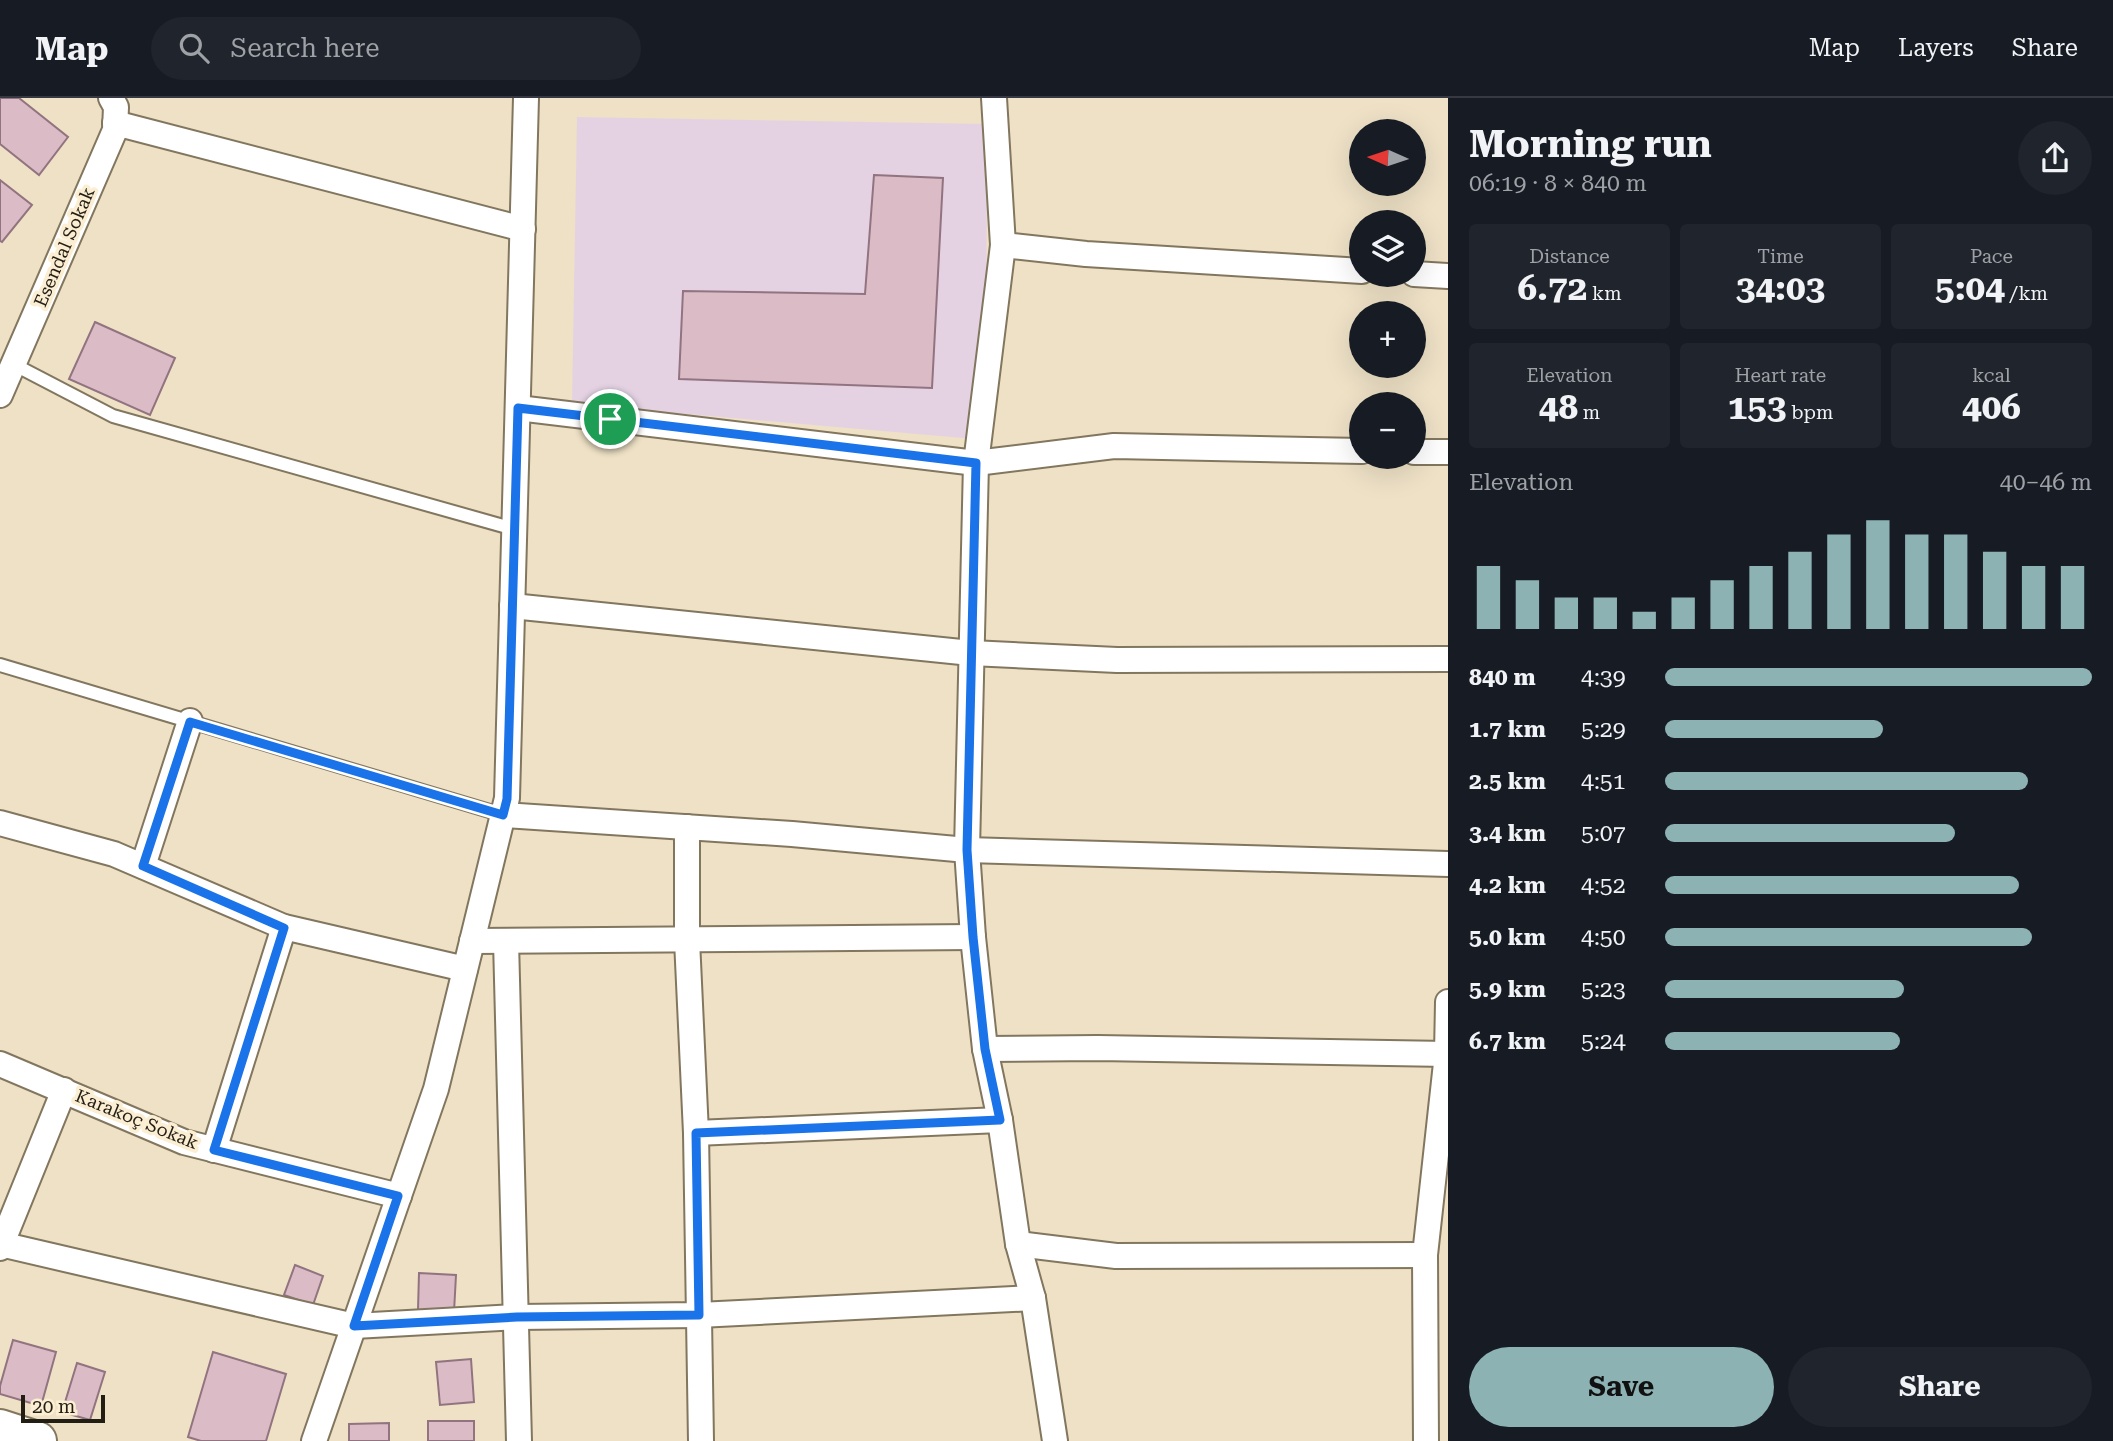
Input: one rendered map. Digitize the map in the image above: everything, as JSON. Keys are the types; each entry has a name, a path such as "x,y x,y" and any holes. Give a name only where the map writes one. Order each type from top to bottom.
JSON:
{"main road":[{"path":"0,1429 37,1441"}],"street":[{"name":"Esendal Sokak","path":"0,395 115,130 116,107 111,98"},
{"path":"314,1441 436,1089 507,799 526,98"},
{"path":"994,98 1003,246 976,463 967,850 985,1049 1000,1120 1018,1244 1033,1298 1055,1441"},
{"path":"115,123 523,229"},
{"path":"1003,246 1086,254 1349,270"},
{"path":"1426,275 1448,276"},
{"path":"518,408 976,463 1114,446 1349,450"},
{"path":"1426,452 1448,452"},
{"path":"512,606 971,653 1117,660 1448,659"},
{"path":"143,866 190,722"},
{"path":"503,815 967,850 1448,864"},
{"path":"0,823 114,854 284,928 465,969"},
{"path":"687,827 687,940 696,1133 701,1441"},
{"path":"214,1150 284,928"},
{"path":"472,941 973,937"},
{"path":"506,941 519,1441"},
{"path":"1426,1441 1425,1255 1447,1054 1448,1002"},
{"path":"985,1049 1098,1048 1447,1054"},
{"name":"Karakoç Sokak","path":"0,1064 184,1142 398,1196"},
{"path":"64,1090 0,1245 354,1326 517,1317 699,1315 1033,1298"},
{"path":"696,1133 1000,1120"},
{"path":"1018,1244 1116,1256 1425,1255"}],"lane":[{"path":"13,364 113,416 514,529"},
{"path":"0,665 503,815"}],"shaded area":[{"path":"577,117 987,124 986,440 572,404"}],"building":[{"path":"0,98 19,98 68,137 39,175 0,144"},
{"path":"874,175 943,178 932,388 679,379 683,291 865,294"},
{"path":"0,180 32,205 2,242 0,241"},
{"path":"95,322 175,358 150,415 69,379"},
{"path":"295,1265 323,1276 313,1305 284,1295"},
{"path":"419,1273 456,1275 454,1312 418,1310"},
{"path":"13,1340 56,1352 41,1406 0,1394"},
{"path":"213,1352 286,1374 266,1441 201,1441 188,1437"},
{"path":"471,1359 474,1402 440,1405 436,1362"},
{"path":"77,1363 105,1372 90,1420 62,1412"},
{"path":"428,1421 474,1421 474,1441 428,1441"},
{"path":"389,1423 389,1441 349,1441 349,1424"}],"route":[{"path":"518,408 610,419 976,463 967,850 985,1049 1000,1120 696,1133 699,1315 517,1317 354,1326 398,1196 214,1150 284,928 143,866 190,722 503,815 507,799 518,408"}]}
